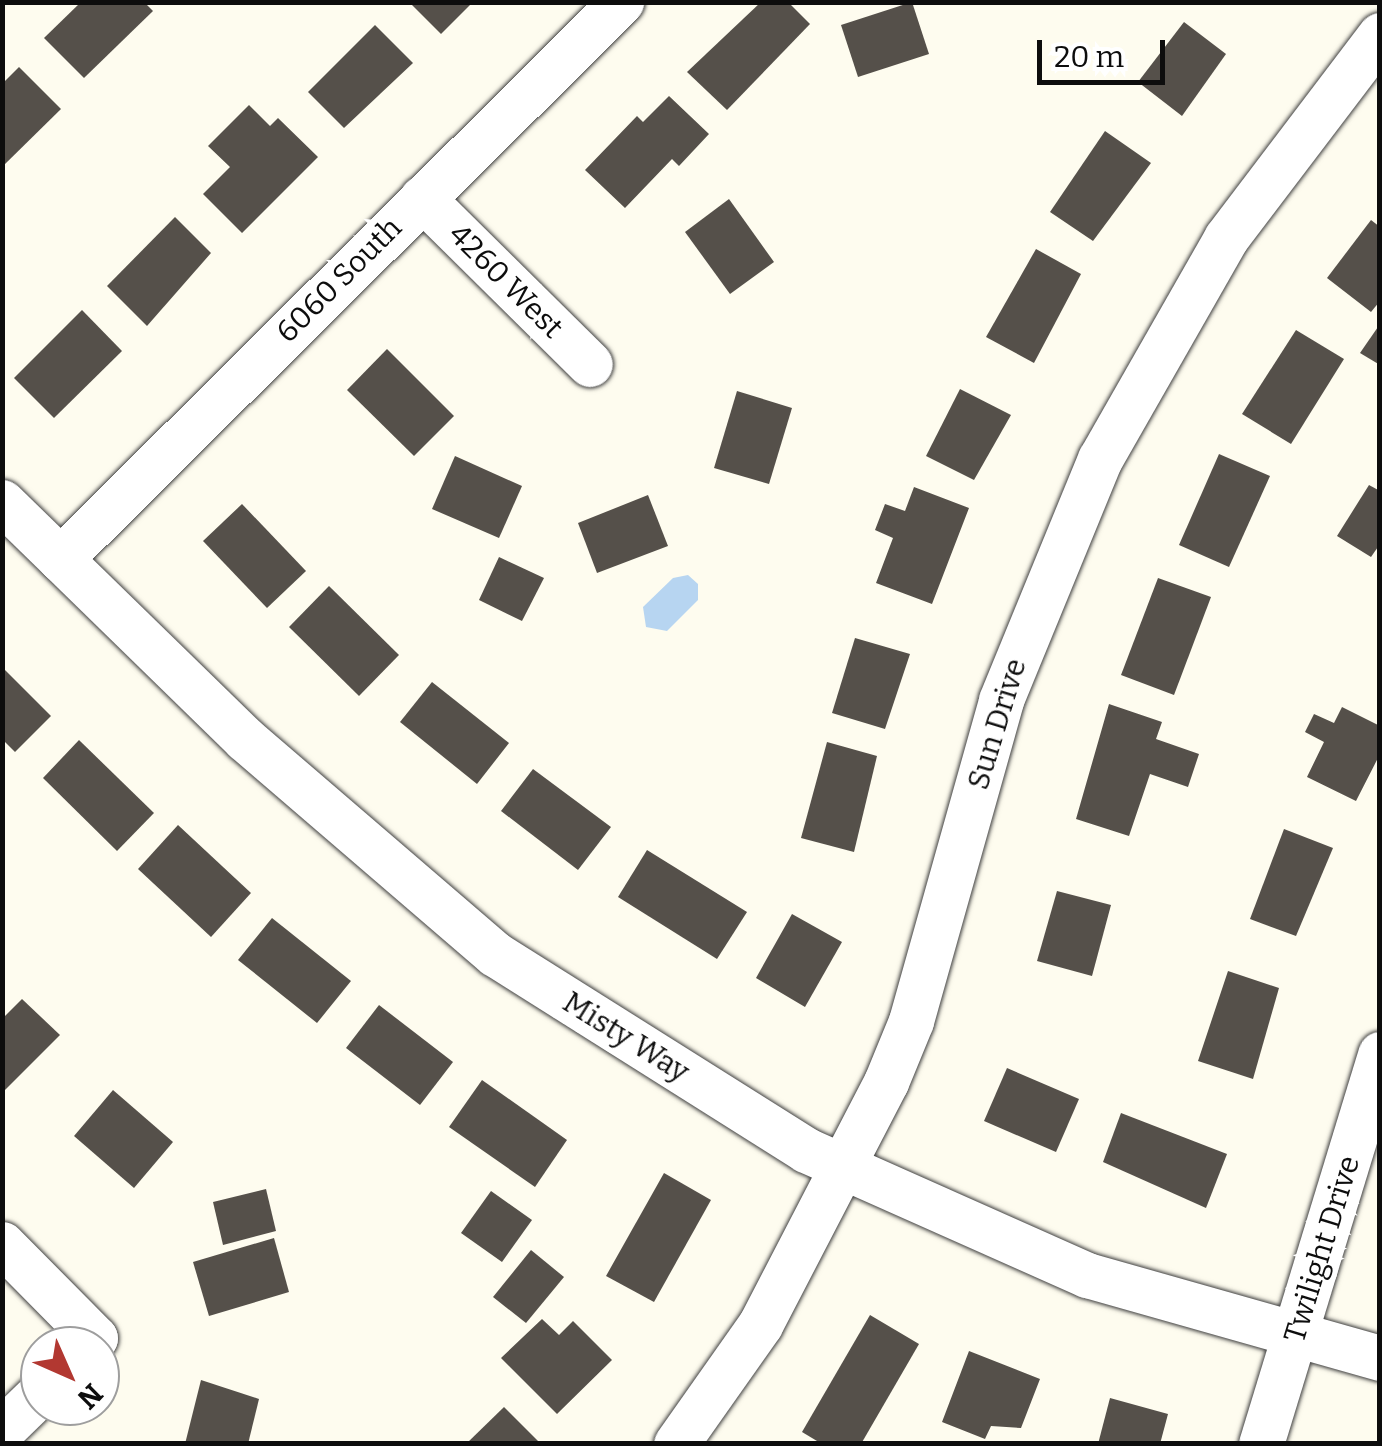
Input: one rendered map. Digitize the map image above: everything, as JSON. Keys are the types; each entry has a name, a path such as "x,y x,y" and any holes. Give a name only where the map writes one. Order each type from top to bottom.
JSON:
{"street":[{"name":"6060 South","path":"60,559 621,2"},
{"name":"Sun Drive","path":"676,1444 760,1325 842,1167 911,1020 1001,700 1100,459 1226,238 1380,35"},
{"name":"4260 West","path":"422,198 590,364"},
{"name":"Misty Way","path":"2,502 245,740 496,954 842,1167 1087,1275 1297,1338 1380,1358"},
{"name":"Twilight Drive","path":"1262,1444 1380,1054"},
{"path":"2,1244 83,1326"},
{"path":"2,1430 20,1412"}],"water":[{"path":"688,575 698,584 698,600 667,631 646,627 643,607 673,578"}],"building":[{"path":"81,2 144,2 153,11 84,78 44,38"},
{"path":"409,2 473,2 441,34"},
{"path":"761,2 788,2 810,24 727,110 687,72"},
{"path":"912,2 929,54 858,77 841,25"},
{"path":"1184,22 1226,54 1182,116 1138,82"},
{"path":"375,25 413,63 344,128 308,92"},
{"path":"19,67 61,109 2,167 2,84"},
{"path":"669,96 709,134 679,166 672,159 625,208 585,170 637,116 643,122"},
{"path":"249,105 270,126 278,118 318,157 242,233 203,194 230,167 208,146"},
{"path":"1105,131 1151,163 1093,241 1050,212"},
{"path":"729,199 774,262 730,294 685,232"},
{"path":"175,217 211,253 147,326 107,286"},
{"path":"1371,220 1380,227 1380,301 1371,312 1327,278"},
{"path":"1036,249 1081,274 1034,363 986,337"},
{"path":"82,310 122,351 54,418 14,378"},
{"path":"1380,324 1380,365 1360,353"},
{"path":"1296,330 1344,359 1291,444 1242,414"},
{"path":"387,349 454,416 414,456 347,390"},
{"path":"960,389 1011,415 974,480 926,456"},
{"path":"737,391 792,408 769,484 714,468"},
{"path":"1219,454 1270,476 1229,567 1179,545"},
{"path":"455,456 522,486 499,538 432,509"},
{"path":"1369,485 1380,491 1380,544 1371,557 1337,536"},
{"path":"914,487 969,508 932,604 876,583 893,538 875,530 885,504 905,511"},
{"path":"648,495 668,546 597,573 578,523"},
{"path":"242,504 306,571 267,608 203,541"},
{"path":"499,557 544,578 522,621 479,600"},
{"path":"1158,578 1211,597 1174,695 1121,675"},
{"path":"329,586 399,655 359,696 289,627"},
{"path":"855,638 910,654 885,729 832,713"},
{"path":"2,667 51,716 15,752 2,739"},
{"path":"432,682 509,743 477,784 400,722"},
{"path":"1109,704 1162,722 1156,739 1199,754 1188,787 1150,774 1129,836 1076,819"},
{"path":"1342,707 1380,726 1380,754 1356,801 1307,777 1324,742 1305,732 1314,714 1334,723"},
{"path":"79,740 154,813 117,851 43,778"},
{"path":"827,742 877,756 854,852 801,838"},
{"path":"533,769 611,827 578,870 501,811"},
{"path":"178,825 251,893 211,937 138,869"},
{"path":"1284,829 1333,848 1296,936 1250,919"},
{"path":"647,850 747,912 717,959 618,897"},
{"path":"1057,891 1111,905 1092,976 1037,961"},
{"path":"792,914 842,942 805,1007 756,978"},
{"path":"272,918 351,981 317,1023 238,960"},
{"path":"1228,971 1279,988 1253,1079 1198,1061"},
{"path":"22,999 60,1035 2,1093 2,1019"},
{"path":"379,1005 453,1062 420,1105 346,1048"},
{"path":"1007,1068 1079,1099 1056,1152 984,1121"},
{"path":"482,1080 567,1140 535,1187 449,1127"},
{"path":"113,1090 173,1142 134,1188 74,1136"},
{"path":"1121,1113 1227,1154 1206,1208 1103,1162"},
{"path":"664,1173 711,1200 654,1302 606,1276"},
{"path":"266,1189 276,1231 223,1245 213,1202"},
{"path":"491,1191 532,1220 502,1262 461,1233"},
{"path":"274,1238 289,1292 209,1316 193,1262"},
{"path":"531,1250 564,1277 526,1323 493,1297"},
{"path":"870,1315 919,1344 861,1444 822,1444 802,1432"},
{"path":"542,1319 559,1335 573,1321 612,1360 557,1414 501,1358"},
{"path":"969,1351 1040,1379 1021,1428 991,1426 985,1439 942,1422"},
{"path":"201,1380 259,1399 248,1444 185,1444"},
{"path":"1110,1398 1168,1414 1160,1444 1098,1444"},
{"path":"504,1407 541,1444 466,1444"}]}
